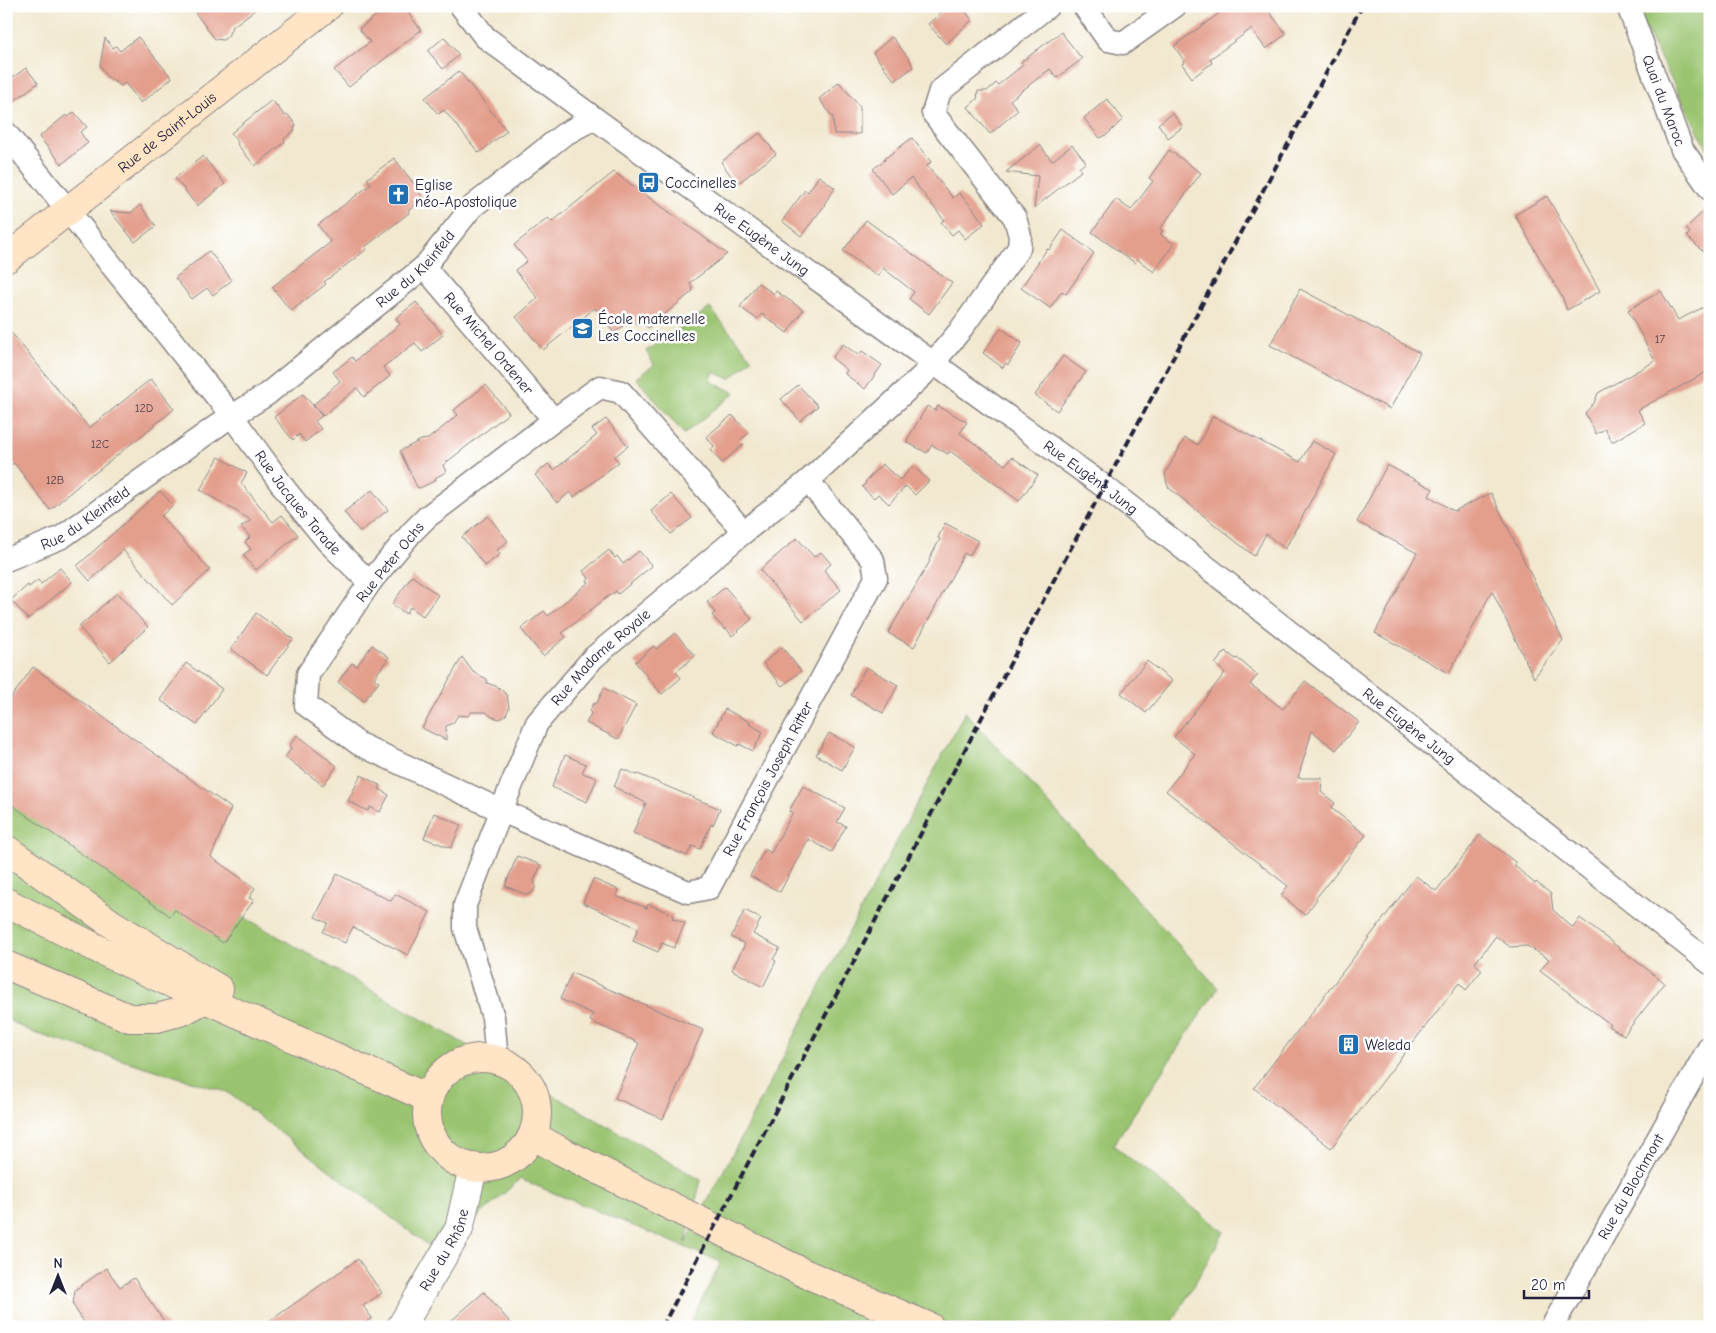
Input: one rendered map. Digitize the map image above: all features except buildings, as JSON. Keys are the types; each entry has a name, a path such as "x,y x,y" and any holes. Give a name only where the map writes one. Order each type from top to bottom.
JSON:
{"main road":[{"name":"Rue de Saint-Louis","path":"6,259 328,6"},
{"path":"6,849 112,924 226,993 243,1016"},
{"path":"6,902 100,950 205,1000 428,1098"},
{"path":"6,964 129,1018 157,1018 183,1011 205,1000"},
{"path":"474,1058 497,1058 526,1078 537,1102 534,1136 520,1155 496,1167 473,1168 449,1158 428,1128 428,1098 446,1072 474,1058"},
{"path":"534,1136 804,1273 930,1327"}],"street":[{"name":"Rue Eugène Jung","path":"461,6 485,37 594,118 1105,487 1710,963"},
{"name":"Rue Madame Royale","path":"497,1058 493,1018 465,928 465,905 537,723 593,658 808,481 923,375 959,332 1019,248 1020,236 1015,218 933,113 940,91 1048,6"},
{"path":"1084,6 1108,40 1123,43 1175,6"},
{"name":"Quai du Maroc","path":"1628,6 1682,149 1710,188"},
{"name":"Rue du Kleinfeld","path":"6,560 62,537 232,416 266,395 424,267 472,207 563,135 594,118"},
{"path":"6,133 232,416"},
{"name":"Rue Michel Ordener","path":"424,267 554,420"},
{"name":"Rue Peter Ochs","path":"502,810 359,744 306,705 308,674 371,581 412,532 427,517 600,387 622,392 744,532"},
{"name":"Rue Jacques Tarade","path":"232,416 287,492 328,542 364,577 371,581"},
{"name":"Rue François Joseph Ritter","path":"502,810 688,892 709,888 876,578 872,560 808,481"},
{"name":"Rue du Blochmont","path":"1552,1327 1710,1046"},
{"name":"Rue du Rhône","path":"401,1327 459,1230 473,1168"}],"green space":[{"path":"1638,6 1710,6 1710,154 1640,19"},
{"path":"710,308 752,359 730,379 714,372 710,381 735,393 684,434 636,378 654,365 646,351"},
{"path":"965,712 1218,988 1113,1145 1224,1232 1170,1327 688,1327 721,1262 520,1179 438,1253 227,1092 34,1033 6,1019 6,780 701,1180 685,1244"}],"railway":[{"path":"662,1327 1055,578 1362,6"}],"place":[{"name":"Coccinelles","path":"649,183"},
{"name":"Eglise néo-Apostolique","path":"399,194"},
{"name":"École maternelle Les Coccinelles","path":"582,328"},
{"name":"Weleda","path":"1349,1045"}]}
